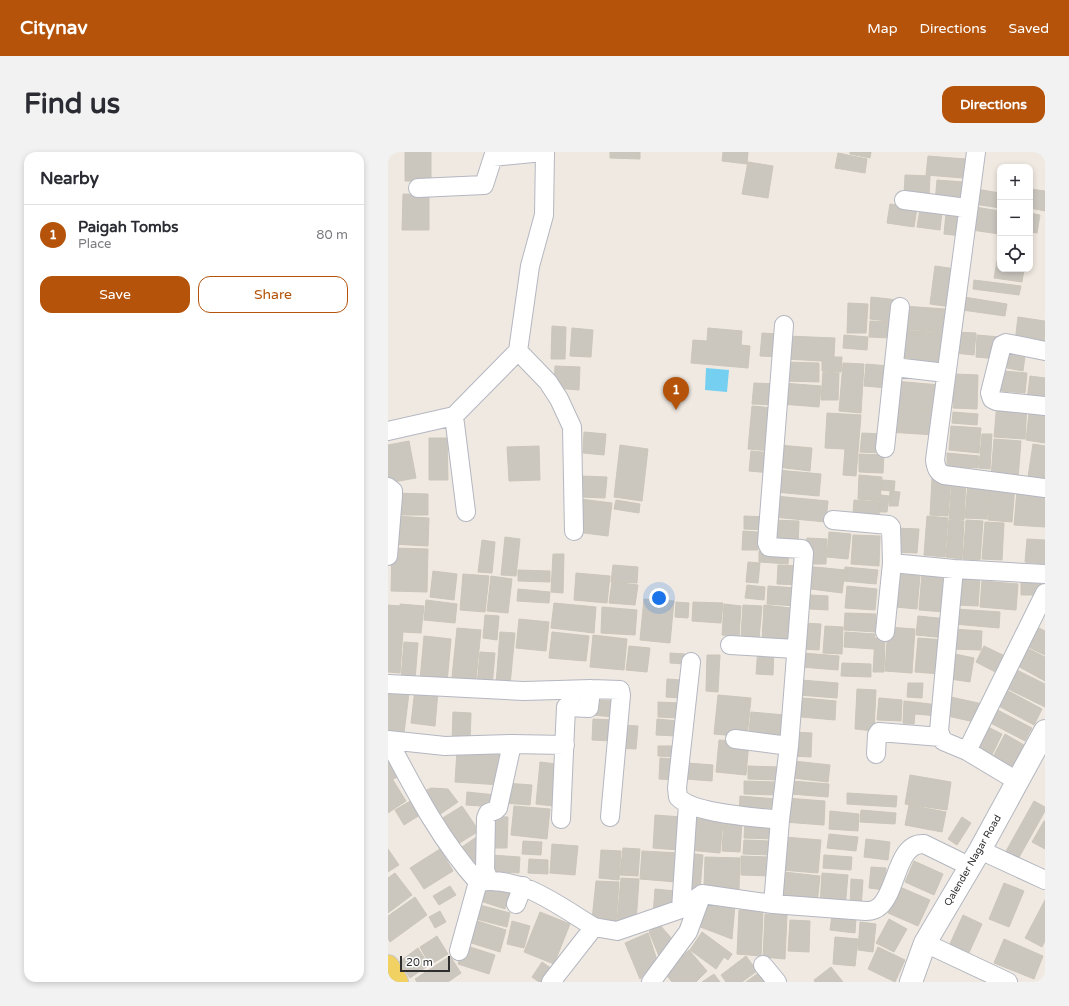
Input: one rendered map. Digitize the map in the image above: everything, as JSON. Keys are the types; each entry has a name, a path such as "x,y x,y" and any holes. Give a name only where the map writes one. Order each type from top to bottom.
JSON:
{"main road":[{"path":"388,966 397,982"}],"street":[{"path":"388,431 454,416 518,351 530,266 544,215 544,152 493,157 484,185 418,188"},
{"path":"976,152 967,208 935,460 938,471 944,475 1045,488"},
{"path":"904,200 967,208"},
{"path":"885,448 900,307"},
{"path":"773,904 780,820 789,746 803,551 800,549 769,547 766,543 784,325"},
{"path":"1045,350 1006,344 1002,345 990,393 992,399 996,401 1045,406"},
{"path":"518,351 548,382 559,399 572,427 574,530"},
{"path":"894,367 946,373"},
{"path":"454,416 466,512"},
{"path":"388,487 393,491 388,556"},
{"path":"833,520 888,525 893,531 892,563 885,632"},
{"path":"892,563 954,569 1045,574"},
{"path":"954,569 939,731 943,741 966,751 1017,781"},
{"path":"966,751 1045,593"},
{"path":"730,645 796,649"},
{"path":"691,662 677,788 678,797 688,804 729,814 780,820"},
{"path":"388,684 524,691 617,688 621,692 610,817"},
{"path":"561,819 566,707 589,708 592,688"},
{"name":"Qalender Nagar Road","path":"894,982 914,974 925,943 1045,731"},
{"path":"876,754 879,732 941,737"},
{"path":"736,738 789,746"},
{"path":"565,744 445,746 388,740 420,801 465,868 484,881 523,886 594,928 617,931 681,909 702,894 773,904 866,912 874,910 884,902 908,850 917,843 974,858 1045,880"},
{"path":"459,951 484,881 486,818 488,813 498,808 512,744"},
{"path":"681,909 688,804"},
{"path":"516,904 523,886"},
{"path":"656,980 688,932 702,894"},
{"path":"551,982 594,928"},
{"path":"925,943 1008,982"},
{"path":"763,965 777,982"}],"water":[{"path":"706,368 729,370 727,392 705,390"}],"building":[{"path":"405,152 431,152 431,181 405,181"},
{"path":"610,152 640,152 640,159 610,158"},
{"path":"723,152 748,152 747,164 722,161"},
{"path":"850,152 871,152 870,158 850,154"},
{"path":"838,153 867,159 865,173 835,168"},
{"path":"928,156 965,159 963,178 926,175"},
{"path":"748,162 773,166 768,198 742,194"},
{"path":"905,175 930,176 929,197 904,196"},
{"path":"937,180 964,182 963,205 935,203"},
{"path":"976,189 997,192 997,208 974,204"},
{"path":"1033,189 1045,191 1045,211 1033,209"},
{"path":"403,194 429,195 429,230 402,230"},
{"path":"890,204 917,208 914,227 887,223"},
{"path":"975,207 997,211 997,234 972,230"},
{"path":"920,209 942,212 940,230 917,227"},
{"path":"946,213 964,215 962,236 944,234"},
{"path":"1033,214 1040,215 1037,233 1033,232"},
{"path":"997,261 997,272 1024,272 1022,282 994,278"},
{"path":"935,266 956,269 951,307 930,304"},
{"path":"974,280 1021,286 1019,295 973,289"},
{"path":"871,297 898,300 896,322 870,319"},
{"path":"964,297 1007,304 1005,316 962,310"},
{"path":"848,303 868,304 866,333 847,333"},
{"path":"903,306 945,309 943,332 901,329"},
{"path":"1018,317 1045,321 1044,346 1015,342"},
{"path":"870,321 893,322 892,338 869,337"},
{"path":"552,326 566,327 565,359 551,359"},
{"path":"572,328 593,330 591,357 570,356"},
{"path":"708,328 742,331 741,345 750,346 748,368 691,363 693,340 707,341"},
{"path":"900,330 945,333 943,365 898,362"},
{"path":"955,332 976,333 974,355 954,353"},
{"path":"762,333 780,334 779,357 760,356"},
{"path":"844,335 868,337 867,350 843,348"},
{"path":"977,335 1000,337 998,359 976,357"},
{"path":"787,336 835,338 834,357 842,357 841,372 822,371 822,361 786,359"},
{"path":"1011,346 1026,349 1023,371 1007,368"},
{"path":"785,362 819,363 819,382 784,381"},
{"path":"843,363 864,364 861,413 839,411"},
{"path":"866,364 889,366 887,388 864,386"},
{"path":"555,366 580,367 579,390 554,388"},
{"path":"1003,371 1027,373 1025,393 1001,391"},
{"path":"823,372 839,373 838,400 821,400"},
{"path":"955,374 978,375 977,409 953,408"},
{"path":"1030,376 1045,378 1045,402 1027,400"},
{"path":"894,381 940,385 937,410 892,406"},
{"path":"754,383 778,384 777,405 752,404"},
{"path":"783,383 821,386 819,407 781,404"},
{"path":"997,402 1027,405 1025,439 994,437"},
{"path":"1030,405 1045,407 1045,443 1026,440"},
{"path":"752,406 774,408 771,451 748,449"},
{"path":"890,407 937,410 935,435 888,432"},
{"path":"953,412 978,414 977,425 952,423"},
{"path":"827,413 861,415 856,476 843,475 845,449 825,448"},
{"path":"951,426 981,428 979,453 949,450"},
{"path":"584,432 606,434 604,455 583,453"},
{"path":"862,433 883,434 881,453 860,452"},
{"path":"982,434 992,434 990,469 979,468"},
{"path":"429,438 447,438 448,480 429,480"},
{"path":"994,439 1021,441 1018,479 991,477"},
{"path":"409,441 416,478 388,483 388,445"},
{"path":"1033,444 1045,446 1045,480 1028,477"},
{"path":"620,445 648,449 642,501 614,497"},
{"path":"779,445 812,448 810,471 777,467"},
{"path":"539,446 540,480 509,481 507,447"},
{"path":"751,451 773,453 771,473 749,471"},
{"path":"947,453 979,456 978,468 947,466"},
{"path":"859,454 884,455 883,473 859,472"},
{"path":"777,470 821,474 819,496 775,492"},
{"path":"859,475 882,477 880,501 858,499"},
{"path":"582,476 607,477 605,498 580,497"},
{"path":"932,478 951,479 948,516 930,515"},
{"path":"882,480 895,481 894,491 881,490"},
{"path":"952,480 966,481 964,520 949,519"},
{"path":"968,482 990,484 987,519 965,518"},
{"path":"990,484 1015,486 1012,522 988,520"},
{"path":"890,491 900,492 898,506 889,506"},
{"path":"1017,491 1045,494 1045,527 1014,525"},
{"path":"393,493 428,494 428,515 393,515"},
{"path":"881,495 889,496 887,512 879,512"},
{"path":"775,496 828,501 826,522 773,517"},
{"path":"580,499 612,503 608,536 576,532"},
{"path":"616,500 640,504 639,513 614,509"},
{"path":"854,500 880,502 879,515 853,513"},
{"path":"393,516 429,518 428,546 392,544"},
{"path":"744,516 768,517 767,530 744,529"},
{"path":"927,516 948,518 945,557 924,555"},
{"path":"772,520 799,521 798,545 771,544"},
{"path":"949,520 964,521 962,559 946,557"},
{"path":"966,520 983,521 980,560 963,559"},
{"path":"985,522 1004,523 1002,560 982,559"},
{"path":"895,528 919,529 917,553 894,552"},
{"path":"743,531 758,532 758,550 742,550"},
{"path":"829,532 851,534 848,559 827,557"},
{"path":"853,535 880,536 879,566 851,564"},
{"path":"505,537 520,539 516,576 501,575"},
{"path":"807,538 827,539 826,564 806,564"},
{"path":"1027,539 1045,540 1045,564 1025,562"},
{"path":"482,540 495,542 492,573 478,572"},
{"path":"392,548 428,549 427,592 391,591"},
{"path":"759,551 789,553 788,564 759,562"},
{"path":"553,554 564,554 563,593 551,592"},
{"path":"748,562 760,563 758,583 746,582"},
{"path":"613,565 638,567 637,583 611,582"},
{"path":"778,565 801,566 800,585 777,584"},
{"path":"805,566 845,570 842,593 803,588"},
{"path":"845,567 878,570 876,584 844,581"},
{"path":"518,570 550,571 550,582 518,581"},
{"path":"433,571 457,574 454,600 430,597"},
{"path":"576,573 610,576 607,603 574,600"},
{"path":"922,573 947,575 944,612 919,610"},
{"path":"463,574 489,576 485,612 460,610"},
{"path":"898,574 920,576 917,609 895,607"},
{"path":"491,576 512,579 508,613 487,611"},
{"path":"959,577 980,578 978,606 957,605"},
{"path":"982,581 1018,584 1016,610 980,607"},
{"path":"612,582 638,585 635,605 609,603"},
{"path":"1021,583 1041,584 1041,595 1021,595"},
{"path":"747,585 765,587 764,600 745,598"},
{"path":"768,586 797,588 796,606 767,604"},
{"path":"847,586 877,589 875,610 845,608"},
{"path":"518,589 550,592 549,603 517,601"},
{"path":"810,595 828,596 828,610 810,609"},
{"path":"644,599 674,601 670,643 640,640"},
{"path":"426,600 457,604 455,623 424,620"},
{"path":"676,602 689,603 688,618 675,617"},
{"path":"693,602 723,603 721,623 692,621"},
{"path":"554,603 596,607 594,633 551,628"},
{"path":"400,604 424,606 421,633 403,632 400,673 388,672 388,605 400,606"},
{"path":"724,604 741,606 739,637 722,635"},
{"path":"743,605 762,606 759,639 741,637"},
{"path":"764,605 791,608 789,642 762,640"},
{"path":"602,607 637,610 635,635 601,633"},
{"path":"956,609 1000,612 999,628 954,624"},
{"path":"845,613 876,614 875,632 844,630"},
{"path":"485,615 499,616 497,640 483,638"},
{"path":"918,616 948,619 946,638 916,635"},
{"path":"519,619 549,622 546,651 516,648"},
{"path":"803,623 821,624 819,650 801,649"},
{"path":"825,626 843,627 842,654 823,653"},
{"path":"1035,626 1045,631 1045,655 1026,646"},
{"path":"888,627 915,629 912,673 885,671"},
{"path":"457,628 481,630 476,679 452,677"},
{"path":"953,629 982,631 981,650 951,649"},
{"path":"500,632 515,633 510,685 496,684"},
{"path":"552,632 589,636 586,661 549,658"},
{"path":"845,632 875,634 874,649 844,647"},
{"path":"593,635 627,639 624,670 590,667"},
{"path":"424,636 451,639 447,683 420,680"},
{"path":"875,638 885,638 884,672 873,672"},
{"path":"918,638 944,640 940,674 915,672"},
{"path":"404,642 418,643 415,680 401,679"},
{"path":"629,646 650,648 647,672 626,670"},
{"path":"984,646 1007,657 999,674 976,662"},
{"path":"1023,646 1045,657 1045,681 1014,664"},
{"path":"758,648 774,649 773,675 756,674"},
{"path":"480,652 495,653 492,687 477,686"},
{"path":"670,653 685,654 684,664 670,663"},
{"path":"803,653 839,656 838,670 801,667"},
{"path":"955,654 974,658 970,682 950,679"},
{"path":"707,655 720,655 718,692 706,691"},
{"path":"842,663 871,664 871,677 841,676"},
{"path":"1011,667 1045,684 1045,707 1002,686"},
{"path":"667,679 681,680 680,698 666,697"},
{"path":"801,680 838,683 837,698 799,695"},
{"path":"908,683 923,683 922,698 907,697"},
{"path":"1001,687 1042,709 1034,725 993,703"},
{"path":"415,689 438,691 435,726 411,723"},
{"path":"857,689 876,690 874,731 855,729"},
{"path":"388,691 409,693 404,733 388,732"},
{"path":"718,695 751,698 747,737 714,734"},
{"path":"946,696 983,704 979,723 943,715"},
{"path":"803,698 836,701 835,720 801,717"},
{"path":"879,698 902,700 901,721 877,720"},
{"path":"593,700 614,701 614,717 592,715"},
{"path":"904,701 939,705 938,716 915,714 914,724 903,723"},
{"path":"658,702 679,703 678,718 658,717"},
{"path":"990,706 1032,728 1025,741 983,719"},
{"path":"453,712 471,713 470,742 452,742"},
{"path":"751,712 785,715 783,735 749,732"},
{"path":"593,719 613,720 612,741 592,740"},
{"path":"657,719 678,721 677,736 656,735"},
{"path":"620,725 638,726 636,749 618,748"},
{"path":"984,725 1002,734 991,757 973,748"},
{"path":"793,732 812,733 811,757 792,756"},
{"path":"1005,734 1024,745 1012,767 993,757"},
{"path":"719,740 749,742 746,775 716,772"},
{"path":"658,746 678,746 677,757 658,756"},
{"path":"457,750 502,752 501,785 455,782"},
{"path":"388,757 399,776 388,782"},
{"path":"660,758 678,759 676,780 659,779"},
{"path":"794,761 830,765 828,782 792,778"},
{"path":"540,762 557,764 553,806 536,804"},
{"path":"687,763 713,765 712,781 685,779"},
{"path":"748,766 779,767 778,780 748,779"},
{"path":"910,775 951,782 947,810 905,804"},
{"path":"393,780 406,801 388,813 388,783"},
{"path":"744,781 776,782 776,795 744,794"},
{"path":"792,781 829,784 828,797 791,794"},
{"path":"505,783 532,785 530,805 503,803"},
{"path":"431,788 448,789 458,802 436,817 420,793"},
{"path":"467,792 496,795 495,807 466,805"},
{"path":"847,793 897,796 896,807 847,804"},
{"path":"740,796 777,799 775,816 739,814"},
{"path":"785,798 825,801 824,825 784,822"},
{"path":"412,800 420,815 404,825 395,810"},
{"path":"1034,801 1045,807 1045,811 1017,861 1005,853"},
{"path":"909,805 946,812 942,832 905,825"},
{"path":"462,806 479,831 458,844 441,819"},
{"path":"514,806 550,809 547,839 511,835"},
{"path":"861,810 896,813 895,824 860,822"},
{"path":"830,811 859,814 858,831 829,829"},
{"path":"655,815 682,817 679,850 653,848"},
{"path":"488,816 508,817 507,848 487,848"},
{"path":"962,817 971,823 957,845 948,839"},
{"path":"691,818 723,821 720,853 688,850"},
{"path":"724,820 742,822 740,852 722,851"},
{"path":"745,820 776,822 775,839 744,838"},
{"path":"1045,821 1045,849 1032,842"},
{"path":"829,834 858,837 856,851 827,848"},
{"path":"478,836 484,858 470,872 465,864 472,860 467,852 460,857 456,851"},
{"path":"784,837 821,840 818,873 781,870"},
{"path":"866,839 890,842 888,860 864,857"},
{"path":"744,840 771,841 770,855 743,854"},
{"path":"523,841 542,842 541,855 522,854"},
{"path":"552,844 578,846 575,875 550,873"},
{"path":"623,848 640,849 638,876 620,875"},
{"path":"388,849 399,865 388,872"},
{"path":"440,849 453,871 424,889 410,868"},
{"path":"601,850 621,851 619,880 599,878"},
{"path":"642,851 679,853 676,882 640,879"},
{"path":"688,853 703,855 700,889 685,888"},
{"path":"491,855 520,857 519,873 489,871"},
{"path":"824,855 852,857 851,870 823,868"},
{"path":"741,856 769,857 769,876 741,875"},
{"path":"705,857 740,858 739,889 704,887"},
{"path":"529,859 548,860 548,874 528,873"},
{"path":"914,861 943,874 934,895 905,882"},
{"path":"871,867 886,868 885,890 869,888"},
{"path":"784,872 820,876 817,904 781,900"},
{"path":"395,873 412,895 388,913 388,878"},
{"path":"822,873 848,875 845,908 820,906"},
{"path":"621,878 639,879 636,923 617,921"},
{"path":"851,879 863,880 861,909 850,908"},
{"path":"596,881 619,882 616,922 592,920"},
{"path":"483,883 510,891 505,909 477,900"},
{"path":"1004,883 1024,891 1009,927 989,919"},
{"path":"450,886 456,895 439,905 433,896"},
{"path":"900,887 930,900 918,926 888,913"},
{"path":"655,889 675,891 672,909 653,915"},
{"path":"415,897 427,915 390,942 388,938 388,916"},
{"path":"1045,900 1045,941 1042,947 1025,938"},
{"path":"476,904 510,913 507,927 472,918"},
{"path":"706,904 735,905 732,939 695,925"},
{"path":"739,910 763,911 761,956 737,954"},
{"path":"440,911 446,922 435,928 429,917"},
{"path":"540,912 570,924 554,964 524,952"},
{"path":"765,914 787,915 785,959 763,957"},
{"path":"832,915 856,918 855,933 830,930"},
{"path":"963,915 982,924 968,955 949,946"},
{"path":"471,919 506,930 500,952 465,941"},
{"path":"889,919 907,929 894,952 876,943"},
{"path":"790,920 810,921 809,952 788,951"},
{"path":"512,921 530,926 524,948 507,944"},
{"path":"860,922 876,924 873,952 858,950"},
{"path":"659,924 674,941 659,956 649,932"},
{"path":"702,932 732,954 728,960 724,957 716,969 690,950"},
{"path":"648,933 657,960 640,979 625,943"},
{"path":"437,936 448,954 430,965 420,947"},
{"path":"835,937 858,939 855,966 833,964"},
{"path":"1004,939 1043,956 1034,979 994,963"},
{"path":"464,945 495,955 489,974 458,964"},
{"path":"878,947 905,960 895,982 868,969"},
{"path":"418,948 429,965 410,978 399,962"},
{"path":"689,950 707,971 696,982 672,982 664,972"},
{"path":"450,956 461,973 448,982 417,982 415,979"},
{"path":"746,956 757,971 742,982 726,982 721,975"},
{"path":"542,962 552,969 542,982 539,982 532,977"},
{"path":"831,967 843,982 815,982 814,980"},
{"path":"761,971 768,982 746,982"},
{"path":"714,974 720,982 702,982"}],"place":[{"name":"Paigah Tombs","path":"676,410"}]}
